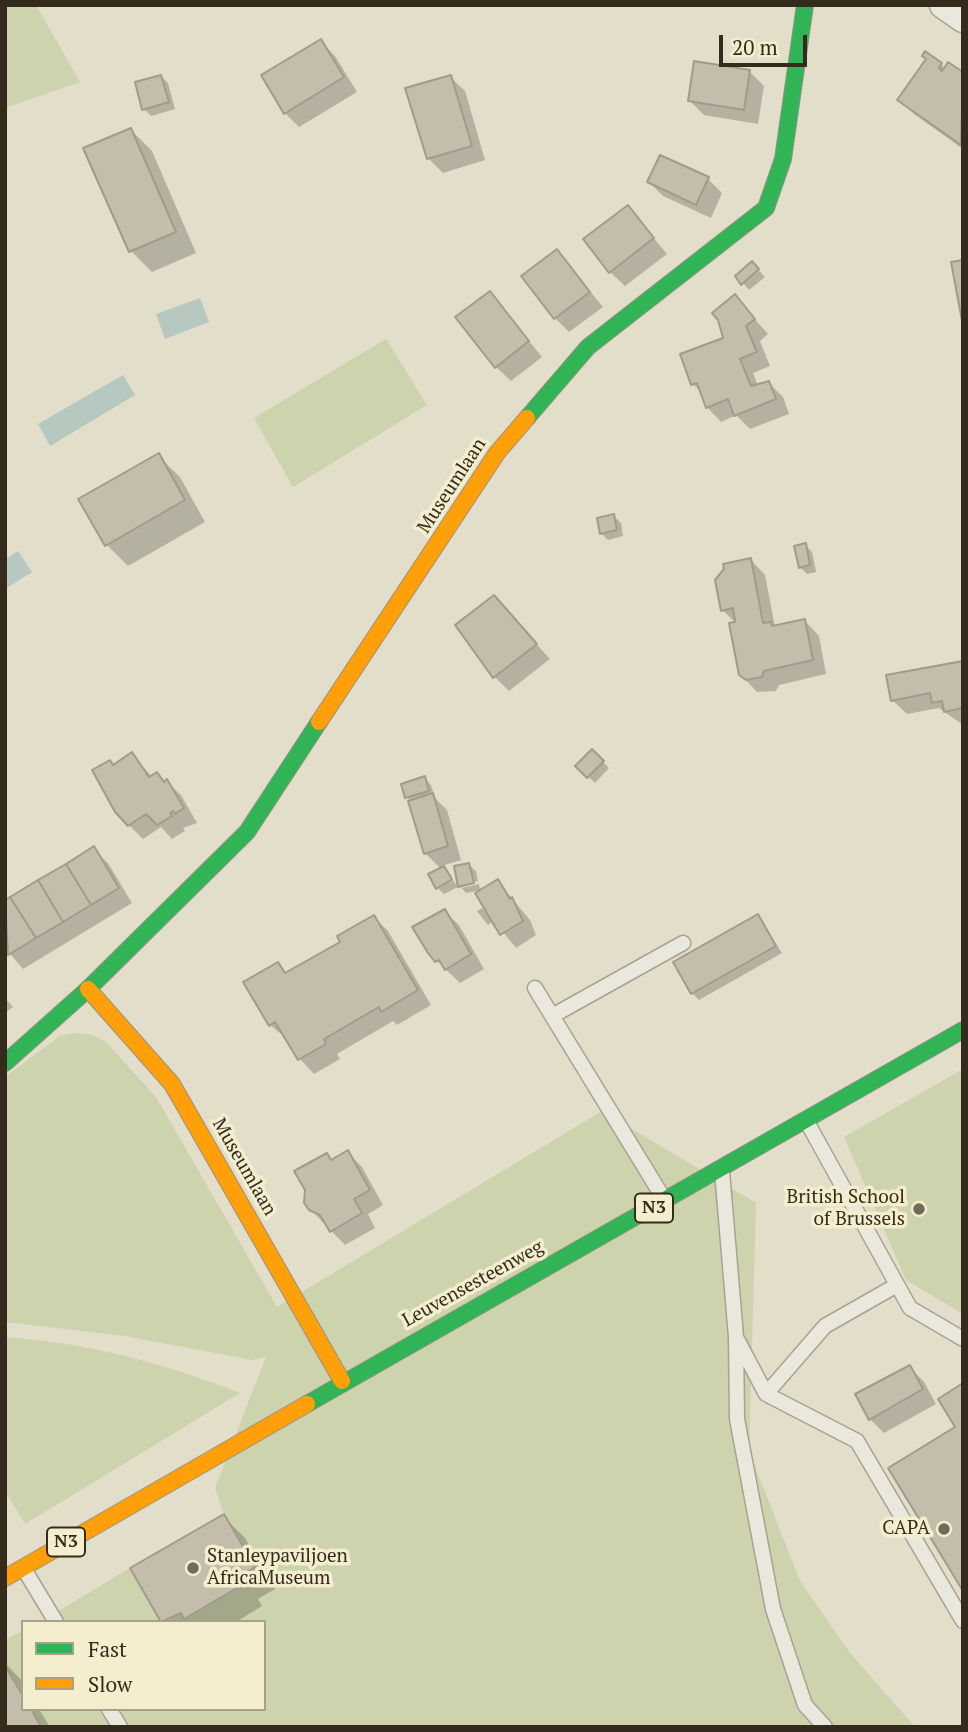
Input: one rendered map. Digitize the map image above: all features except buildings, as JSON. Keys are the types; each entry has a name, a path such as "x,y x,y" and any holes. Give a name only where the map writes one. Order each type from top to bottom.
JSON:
{"street":[{"name":"Museumlaan","path":"5,1063 88,989 247,832 497,453 589,347 766,208 780,181 786,155 800,27 805,5"},
{"path":"943,5 963,19"},
{"name":"Museumlaan","path":"88,989 172,1084 342,1381"},
{"name":"Leuvensesteenweg","path":"5,1578 342,1381 722,1170 963,1030"}],"lane":[{"path":"552,1016 683,943"},
{"path":"535,988 666,1201"},
{"path":"807,1121 909,1308 963,1339"},
{"path":"722,1170 736,1337 737,1419 773,1609 805,1705 825,1727"},
{"path":"766,1394 825,1326 897,1285"},
{"path":"736,1337 766,1394 857,1441 963,1621"},
{"path":"23,1567 55,1620"},
{"path":"110,1711 120,1727"}],"green space":[{"path":"5,5 36,5 80,82 5,108"},
{"path":"386,339 427,405 293,487 254,418"},
{"path":"75,1033 92,1035 106,1042 156,1097 277,1307 602,1111 756,1203 749,1451 800,1581 850,1653 915,1727 41,1727 32,1711 266,1711 266,1620 170,1620 181,1613 184,1619 242,1585 238,1578 255,1567 224,1514 215,1488 266,1357 252,1360 125,1336 5,1322 5,1077 60,1036"},
{"name":"British School of Brussels","path":"963,1069 963,1314 906,1280 844,1137"},
{"path":"5,1337 66,1344 125,1356 183,1372 240,1393 25,1524 5,1491"},
{"path":"130,1568 160,1620 43,1620"},
{"path":"21,1632 21,1693 5,1666 5,1640"}],"shaded area":[{"path":"200,298 209,322 165,339 156,314"},
{"path":"123,375 135,395 50,446 38,424"},
{"path":"18,551 32,572 5,589 5,559"}],"traffic: fast":[{"path":"527,418 588,347 766,208 783,159 805,5"},
{"path":"5,1063 88,989 247,832 319,722"},
{"path":"307,1404 963,1030"}],"traffic: slow":[{"path":"319,722 497,453 527,418"},
{"path":"88,989 172,1084 342,1381"},
{"path":"5,1578 307,1404"}],"place":[{"name":"British School of Brussels","path":"919,1209"},
{"name":"CAPA","path":"944,1529"},
{"name":"Stanleypaviljoen AfricaMuseum","path":"193,1568"}]}
